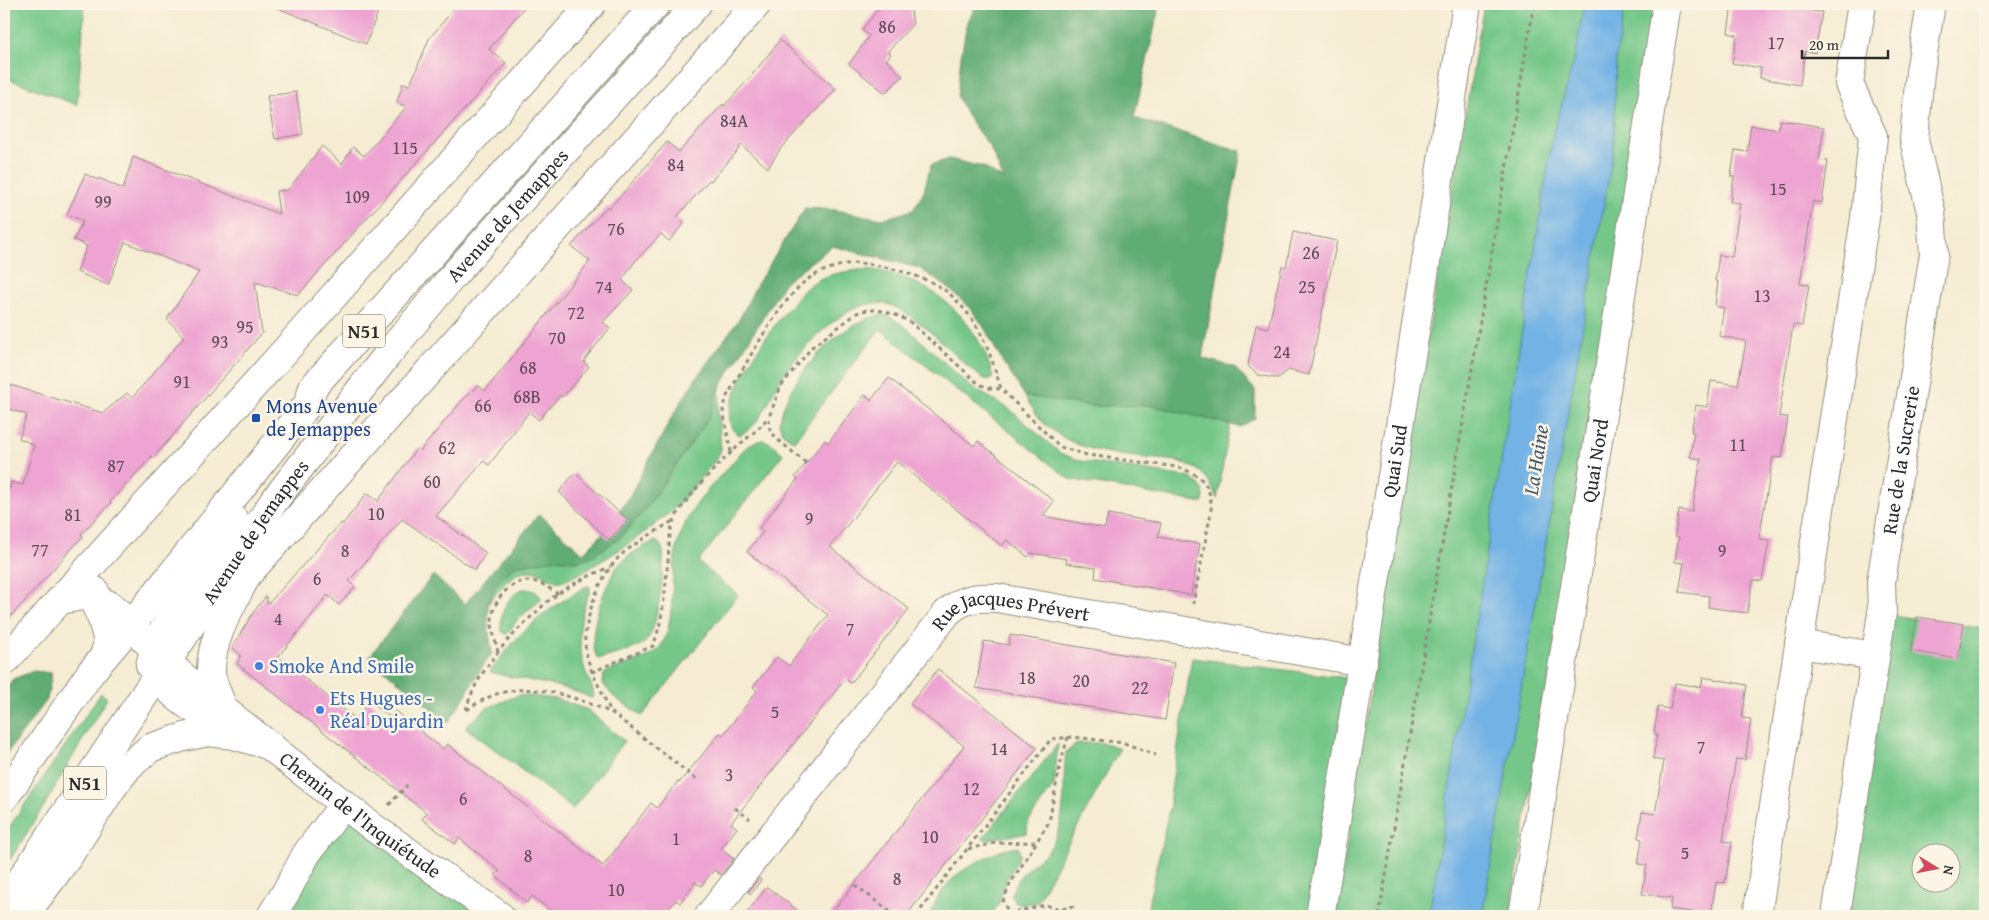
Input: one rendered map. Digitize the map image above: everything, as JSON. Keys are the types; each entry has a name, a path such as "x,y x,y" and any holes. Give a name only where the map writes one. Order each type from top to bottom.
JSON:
{"main road":[{"path":"4,662 284,352 592,4"},
{"name":"Avenue de Jemappes","path":"4,904 150,650 287,430 308,404 313,387 656,4"},
{"name":"Avenue de Jemappes","path":"98,664 150,650 274,501 388,354 458,270 697,4"},
{"name":"Avenue de Jemappes","path":"224,710 211,674 214,654 219,630 247,575 756,4"},
{"name":"Quai Sud","path":"1320,916 1363,662 1392,467 1467,4"},
{"name":"Quai Nord","path":"1528,914 1668,4"},
{"path":"1757,916 1865,218 1873,136 1849,84 1862,4"},
{"name":"Rue de la Sucrerie","path":"1836,916 1882,613 1881,582 1934,254 1931,212 1914,140 1920,72 1931,4"},
{"path":"98,664 108,642 102,618 95,604 95,582 104,550"},
{"path":"150,650 247,575"},
{"path":"60,600 88,595 111,606 150,650 180,699 234,735"},
{"name":"Rue Jacques Prévert","path":"709,916 888,687 947,613 958,603 978,598 997,598 1363,662"},
{"path":"1799,644 1875,656"},
{"name":"Chemin de l'Inquiétude","path":"150,650 374,828 500,916"},
{"name":"N51","path":"4,884 143,664 144,653 150,650"},
{"name":"N51","path":"4,798 98,664"},
{"path":"24,916 68,857 112,788 129,766 150,748 184,737 208,732 234,735 271,746"},
{"path":"270,916 288,904 307,853 344,804"}],"path":[{"path":"1379,916 1534,4"},
{"path":"731,452 722,410 727,396 784,303 805,282 836,267 855,263 870,264 916,276 944,289 966,311 988,346 1000,389 1060,447 1087,455 1177,467 1189,471 1202,479 1208,488 1211,512 1188,632"},
{"path":"611,712 587,658 586,631 602,582 610,567 630,549 674,520 706,478 731,452 760,428 769,416 781,386 812,348 857,313 867,310 878,310 896,315 910,322 979,384 988,388 1000,389"},
{"path":"769,416 770,430 777,439 806,463"},
{"path":"592,672 653,646 659,630 663,609 674,520"},
{"path":"610,567 587,576 558,594 519,627 487,668 468,702 466,710 488,697 517,690 554,692 583,700 611,712 696,779"},
{"path":"498,652 492,620 498,601 507,588 520,582 532,581 558,594"},
{"path":"916,916 1051,739 1068,737 1124,743 1156,755"},
{"path":"1009,915 1004,901 1010,884 1049,822 1060,765 1068,737"},
{"path":"967,849 995,843 1036,842"},
{"path":"855,884 896,916"},
{"path":"1005,916 1045,905 1060,909 1075,906"}],"green space":[{"path":"4,4 85,4 77,105 4,77"},
{"path":"977,4 1160,4 1134,118 1241,151 1202,358 1234,367 1255,390 1255,418 1240,427 1150,405 1091,406 1025,396 1002,361 982,324 968,306 947,287 919,268 832,246 785,282 716,394 710,416 647,507 620,538 594,555 579,561 554,559 515,566 496,584 488,604 488,625 492,653 448,723 369,657 433,575 465,604 539,514 583,553 601,535 628,499 672,417 694,381 740,318 756,286 805,208 836,210 882,219 913,210 923,194 931,165 949,159 983,167 1004,180 991,149 972,123 957,97 961,56 967,23"},
{"path":"1484,4 1661,4 1510,916 1336,916 1406,465"},
{"path":"868,269 890,273 911,281 930,291 948,304 976,336 986,355 993,377 990,380 982,378 920,323 897,308 881,303 865,305 848,312 816,336 782,377 755,424 740,435 730,425 731,407 739,385 752,360 784,313 799,295 816,281 838,273"},
{"path":"882,315 892,318 908,329 971,387 1008,408 1060,453 1081,461 1188,477 1203,490 1203,503 1069,479 880,329 794,441 784,434 779,424 784,405 794,386 813,359 839,335 868,319"},
{"path":"720,386 718,413 721,450 717,458 674,509 633,541 571,578 556,581 536,572 521,572 508,580 488,604 496,584 515,566 554,559 579,561 620,538 647,507 710,416"},
{"path":"1025,396 1091,406 1150,405 1230,424 1217,499 1203,474 1185,464 1177,461 1127,456 1094,450 1064,438 1043,422"},
{"path":"763,440 771,443 783,454 698,562 738,595 642,716 613,696 603,684 604,674 643,659 661,646 666,636 671,613 676,552 688,518 701,498 741,453 752,443"},
{"path":"656,541 663,550 663,562 660,599 651,633 647,640 639,646 598,659 594,650 594,627 601,601 611,578 615,570 628,556"},
{"path":"587,586 590,587 590,591 581,620 580,640 582,660 594,696 591,698 566,689 490,672 511,645 533,623 558,604"},
{"path":"522,589 534,591 542,599 518,619 506,635 501,630 505,606"},
{"path":"1892,615 1985,629 1985,916 1848,916"},
{"path":"1192,658 1347,678 1310,916 1146,916 1170,805"},
{"path":"34,671 52,673 47,700 4,757 4,690 13,679"},
{"path":"101,693 107,698 44,806 4,869 4,835"},
{"path":"519,695 556,699 588,710 624,741 573,809 465,727 487,708"},
{"path":"1078,743 1104,743 1120,748 1037,902 1022,905 1016,903 1011,896 1014,886 1024,872 1048,850 1058,832 1063,810 1066,752"},
{"path":"1058,744 1054,785 1028,822 1027,833 985,840 983,838"},
{"path":"344,804 500,916 290,916 286,893"},
{"path":"1018,847 1020,855 1004,885 999,904 990,916 930,916 943,889 956,876 971,865 991,855"}],"water":[{"name":"La Haine","path":"1584,4 1625,4 1616,57 1614,146 1482,916 1429,916 1553,135 1576,53"}],"building":[{"path":"268,4 381,4 366,44"},
{"path":"458,4 527,4 489,49 506,63 298,295 255,282 262,333 153,458 152,456 81,534 83,536 4,624 4,488 10,489 11,482 23,485 34,445 19,438 27,415 4,407 4,383 103,413 127,393 132,398 184,337 167,319 199,272 125,242 108,285 77,272 87,246 74,240 83,221 67,214 85,174 123,189 133,157 279,214 276,191 288,190 322,146 342,164 353,147 364,156 406,107 397,102 403,83 410,85 429,39"},
{"path":"882,4 910,4 913,24 888,51 891,54 886,60 903,76 885,93 849,64 869,36 862,30"},
{"path":"1732,4 1813,4 1812,11 1822,12 1815,53 1805,51 1800,85 1760,78 1761,68 1732,63 1737,35 1728,33"},
{"path":"780,40 836,89 781,148 768,168 741,145 736,153 711,181 709,180 677,217 684,224 669,241 661,234 636,260 622,280 633,290 603,322 610,328 586,358 584,362 589,367 562,397 560,395 539,420 529,412 489,465 484,461 436,516 486,553 475,570 402,519 349,581 355,587 339,605 328,595 278,657 356,719 369,701 390,717 395,711 443,749 447,744 603,866 651,803 657,808 720,733 723,735 757,691 753,687 777,657 789,666 828,615 747,552 763,532 759,528 798,479 795,477 825,440 828,443 865,395 871,400 889,378 974,446 978,441 1054,501 1043,516 1105,528 1108,514 1161,523 1158,537 1200,544 1191,595 1095,578 1096,568 1066,563 1067,559 1031,553 1028,557 1007,540 1002,546 897,462 830,547 909,609 851,683 845,679 731,823 737,828 721,849 734,859 721,875 714,870 701,886 695,882 680,903 676,900 663,916 558,916 532,896 527,903 495,875 500,871 459,838 455,844 422,819 427,813 237,664 241,655 232,647 266,596 268,604 341,523 343,524 367,493 378,501 417,448 420,451 460,403 478,385 485,391 590,261 571,246 607,207 609,208 624,192 667,142 679,152 748,80"},
{"path":"296,92 303,134 275,139 267,96"},
{"path":"1780,120 1824,127 1819,160 1828,161 1822,203 1813,201 1800,284 1809,285 1802,326 1793,325 1784,382 1779,416 1788,417 1782,458 1773,457 1759,539 1769,540 1762,581 1753,580 1747,613 1708,607 1709,596 1679,592 1684,563 1675,562 1679,537 1675,536 1679,510 1692,512 1701,459 1690,457 1694,432 1691,432 1696,405 1707,407 1711,381 1738,385 1746,341 1719,336 1724,308 1715,306 1718,281 1715,281 1719,255 1732,257 1740,203 1730,202 1734,177 1731,176 1735,150 1747,152 1751,125 1778,130"},
{"path":"1293,232 1337,241 1309,375 1289,370 1278,378 1274,378 1258,375 1248,366 1256,325 1268,328 1282,266 1286,267"},
{"path":"575,473 628,520 609,540 559,492"},
{"path":"1917,617 1964,624 1958,659 1911,651"},
{"path":"1010,635 1174,663 1165,720 976,688 984,641 1009,645"},
{"path":"938,669 1037,748 906,916 829,916 964,746 910,704"},
{"path":"1703,677 1747,685 1742,718 1751,719 1745,760 1736,759 1729,800 1723,841 1732,842 1725,883 1716,882 1711,915 1670,909 1672,898 1642,894 1647,865 1638,864 1642,839 1638,838 1642,812 1655,814 1664,761 1653,759 1657,734 1654,734 1658,707 1670,709 1675,683 1701,687"},
{"path":"759,878 761,880 751,894 748,892"},
{"path":"767,887 805,916 744,916"}],"place":[{"name":"Mons Avenue de Jemappes","path":"256,418"},
{"name":"Smoke And Smile","path":"259,666"},
{"name":"Ets Hugues - Réal Dujardin","path":"320,710"}]}
